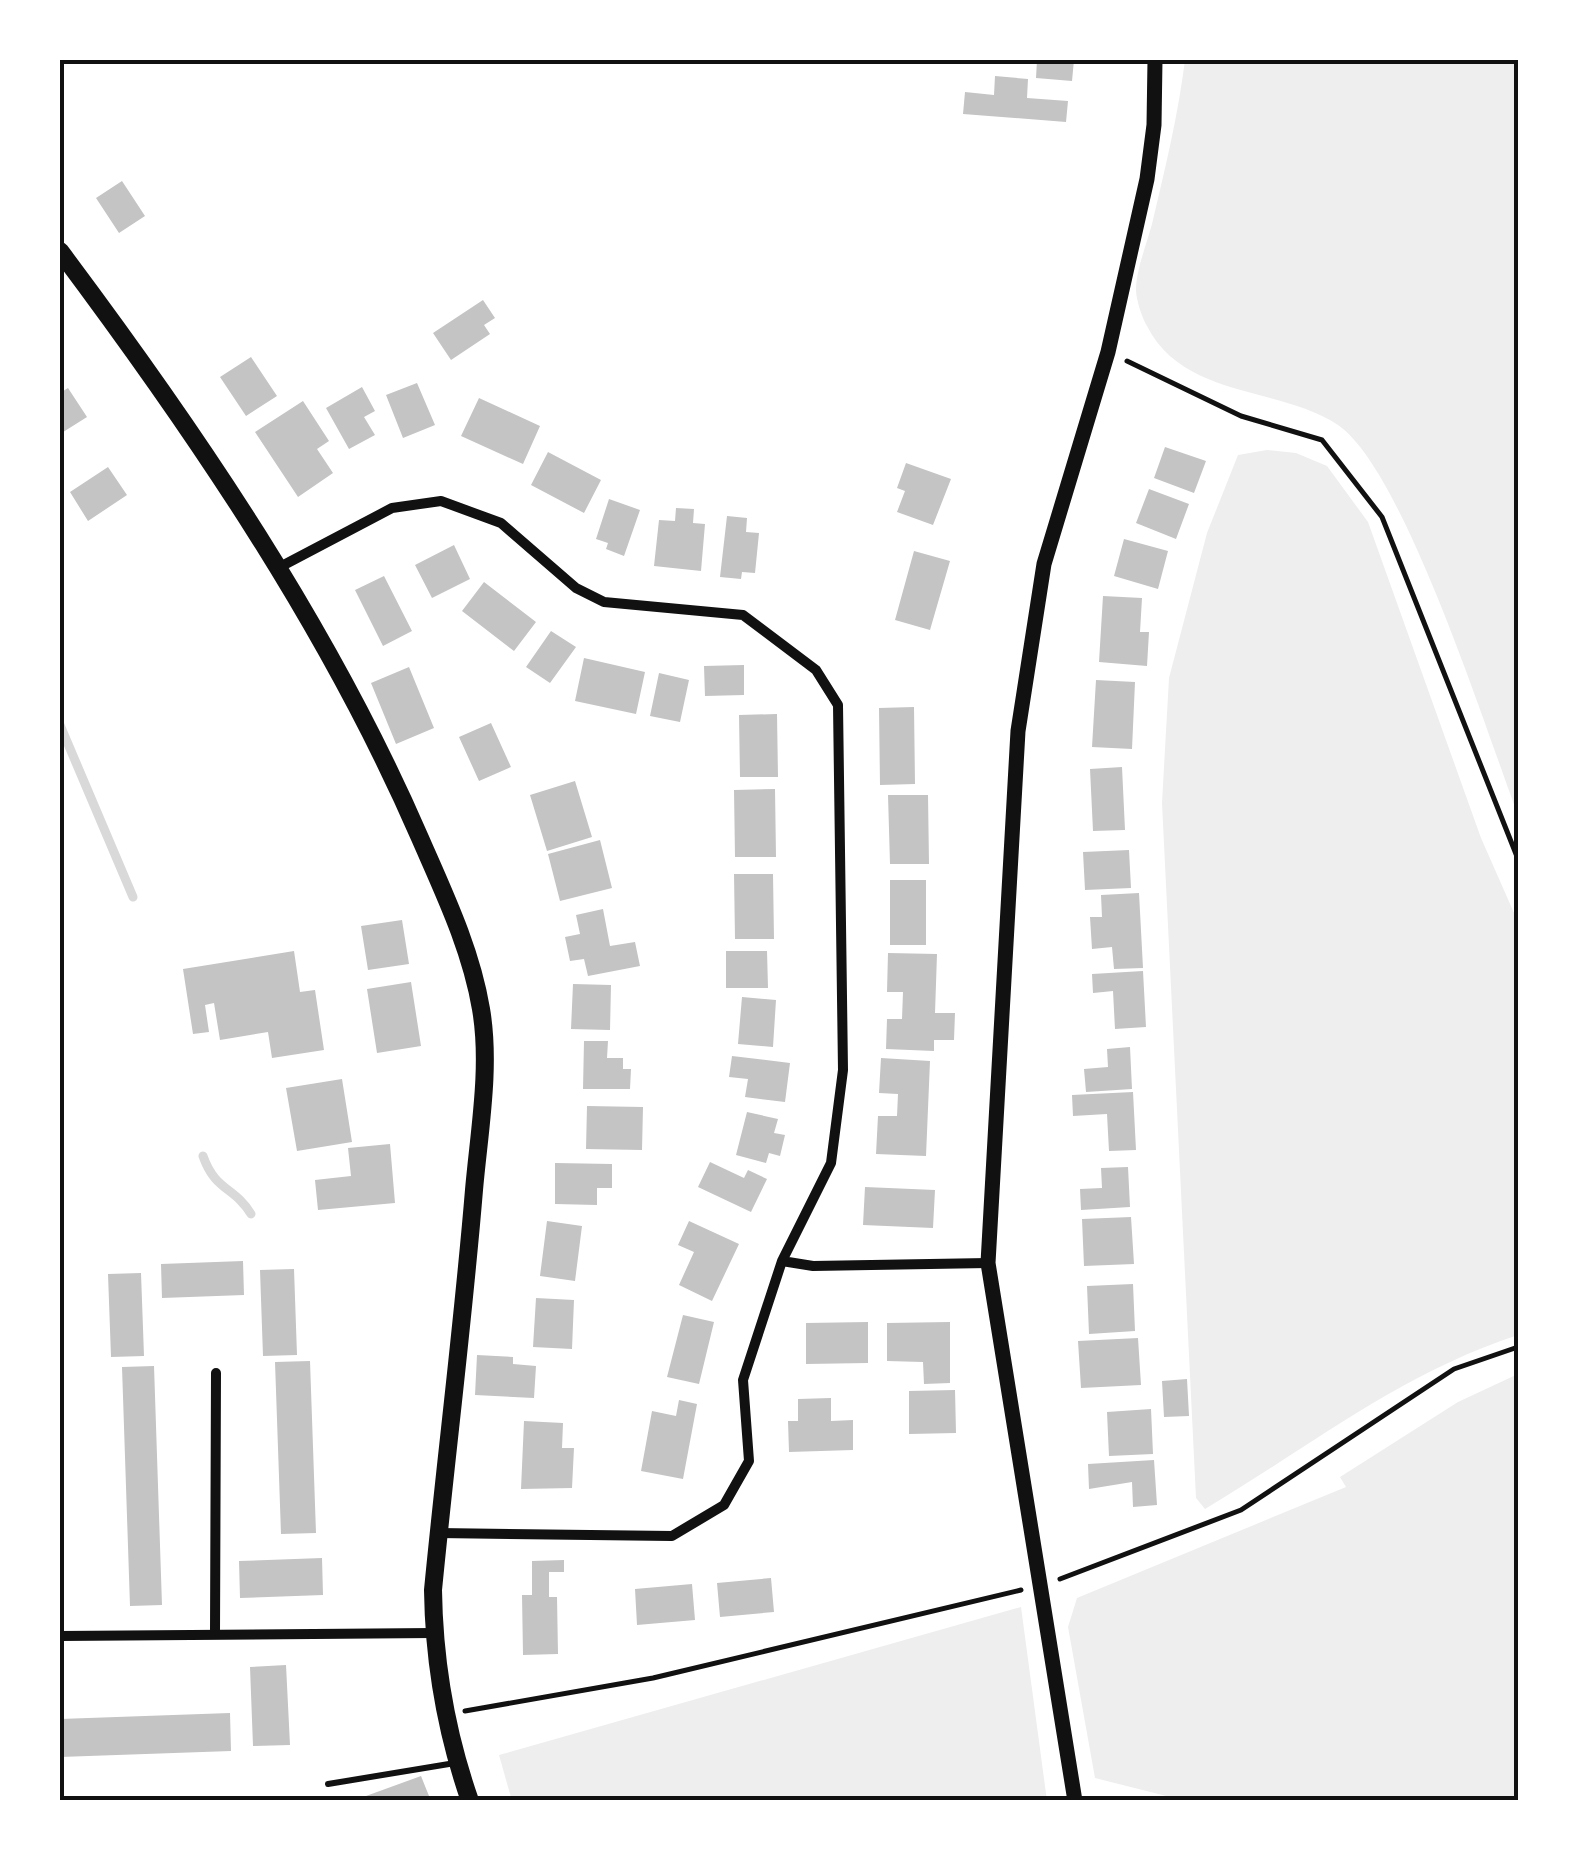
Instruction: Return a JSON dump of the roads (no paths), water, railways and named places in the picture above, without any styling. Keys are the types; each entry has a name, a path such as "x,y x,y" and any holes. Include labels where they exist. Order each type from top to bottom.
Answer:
{"main road":[{"path":"60,252 113,322 278,568 360,709 413,822 463,945 482,1011 482,1096 438,1533 433,1634 445,1715 470,1801"}],"street":[{"path":"1075,1801 988,1263 1018,732 1044,564 1108,352 1147,179 1154,125 1155,60"},
{"path":"278,568 392,508 441,502 501,523 576,588 604,602 743,615 816,670 838,705 843,1070 831,1163 782,1261 743,1380 749,1461 724,1505 672,1536 438,1533"},
{"path":"782,1261 814,1266 988,1263"},
{"path":"215,1634 216,1373"},
{"path":"60,1636 433,1634"}],"lane":[{"path":"328,1784 456,1762"}],"waterway":[{"path":"60,725 133,897"},
{"path":"203,1156 213,1176 251,1214"}]}
